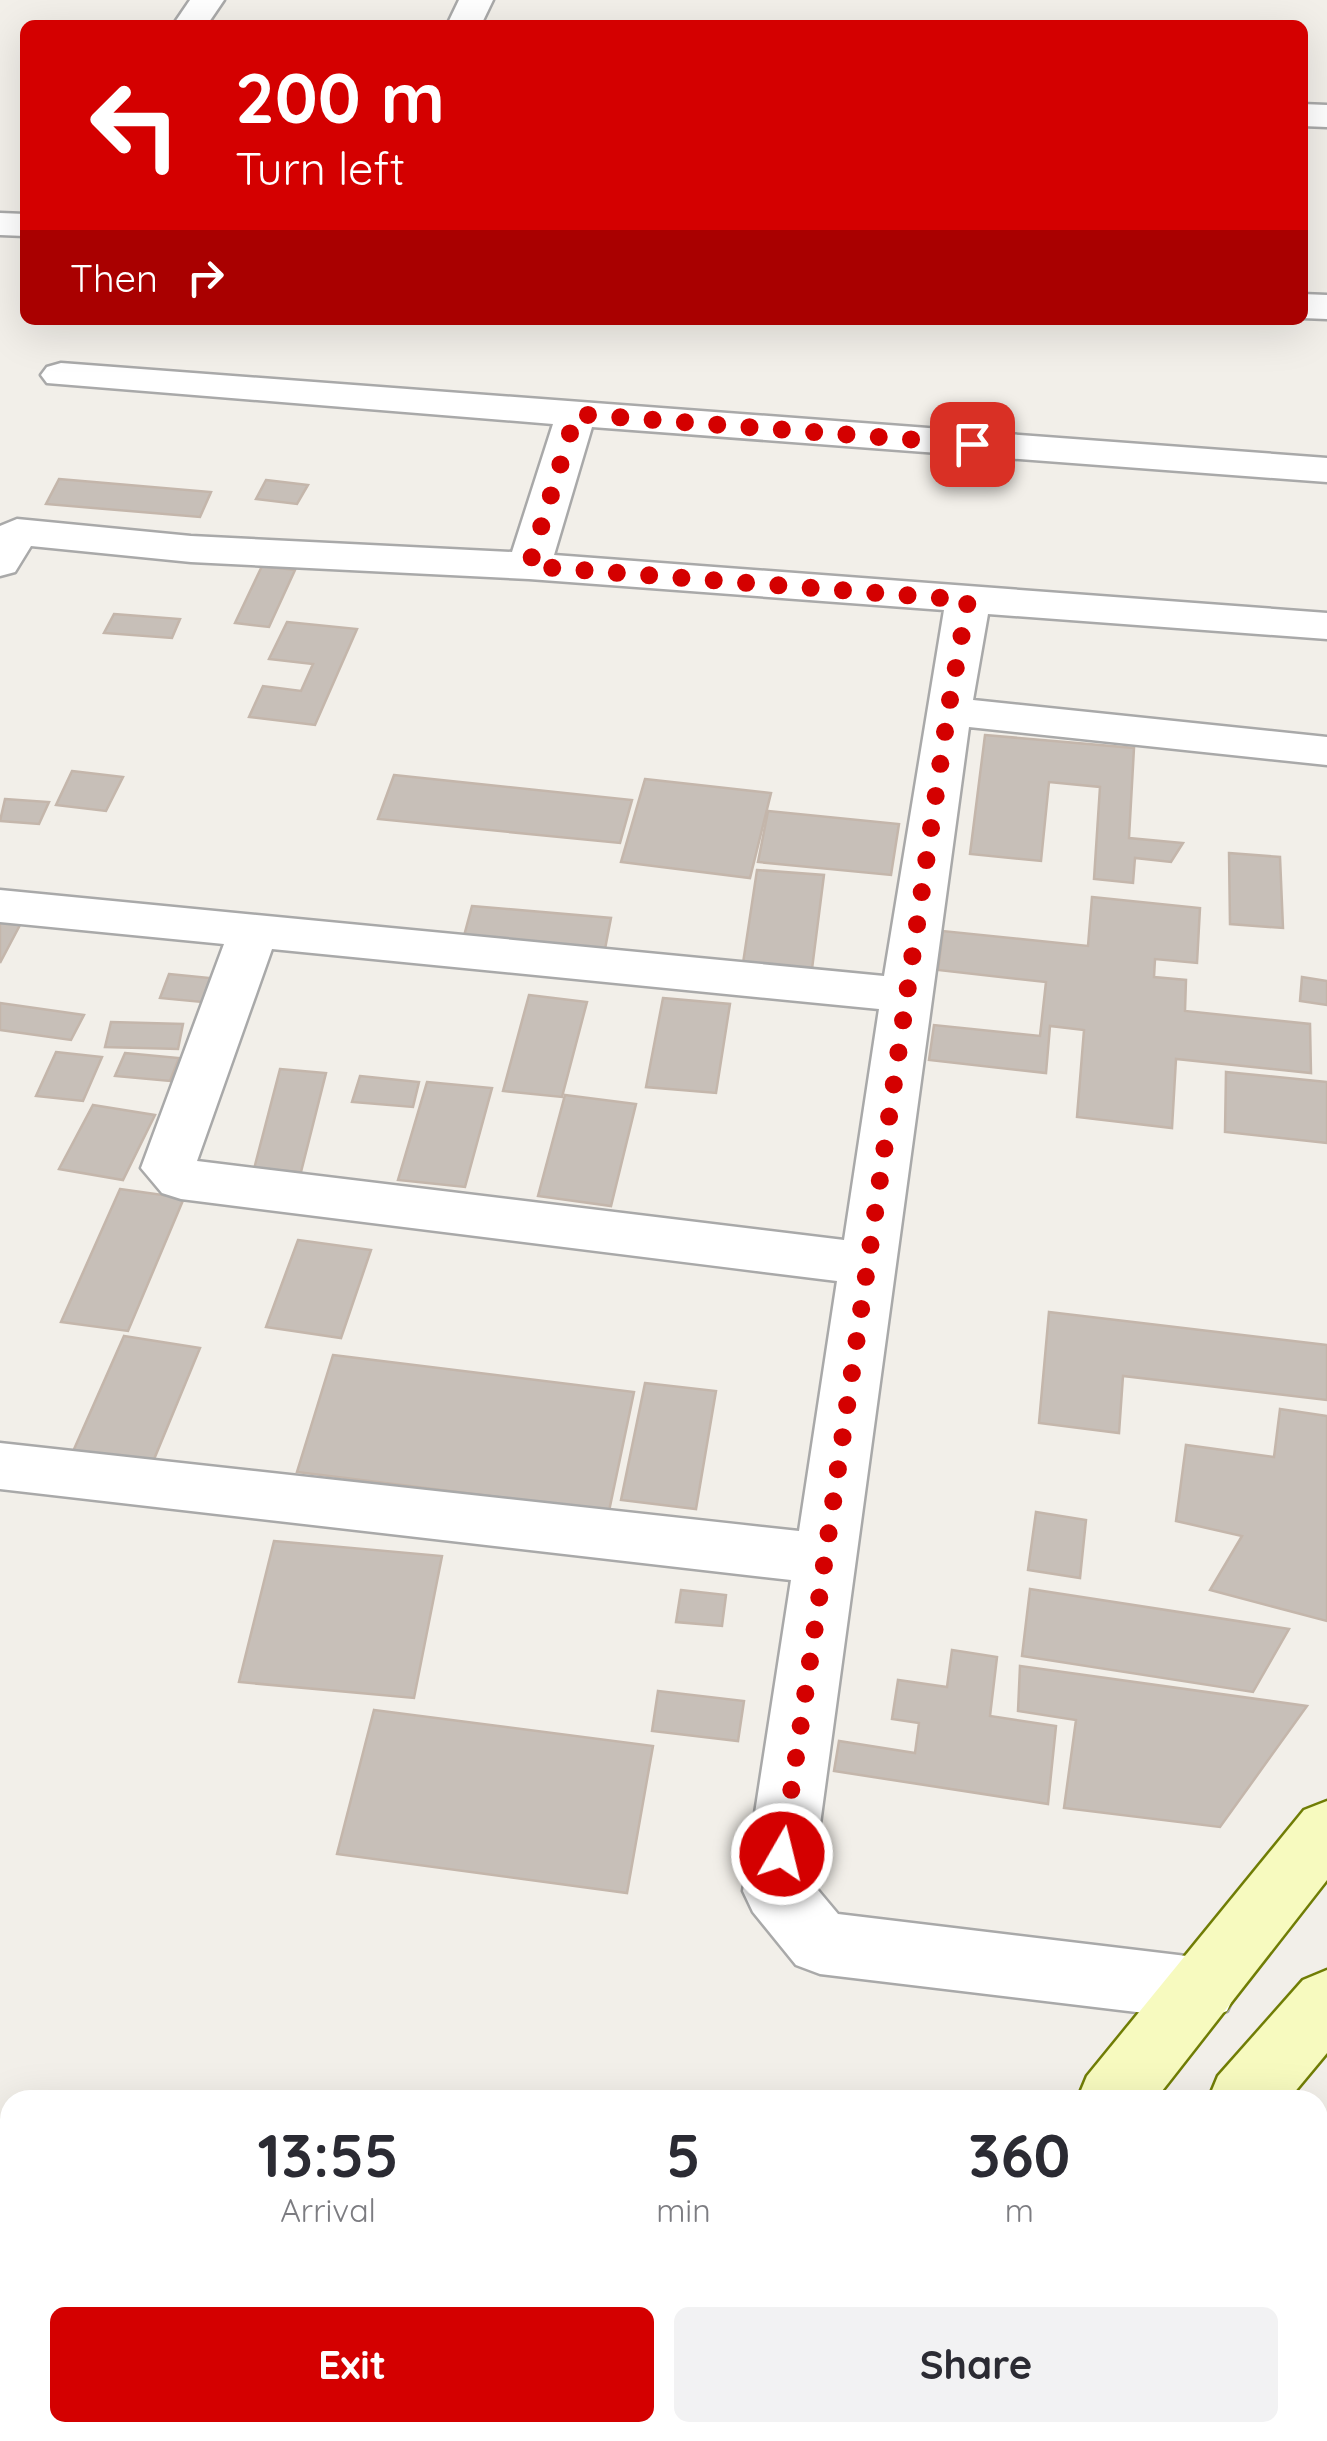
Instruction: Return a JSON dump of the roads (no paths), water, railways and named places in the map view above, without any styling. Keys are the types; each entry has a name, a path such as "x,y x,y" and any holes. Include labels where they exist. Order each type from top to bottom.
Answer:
{"main road":[{"path":"1120,2090 1327,1830"},
{"path":"1252,2090 1327,2002"}],"street":[{"path":"61,375 1327,470"},
{"path":"529,566 576,414"},
{"path":"0,563 16,532 250,554 529,566 1327,626"},
{"path":"968,600 948,711 777,1892 820,1944 1204,1989"},
{"path":"948,711 1327,751"},
{"path":"0,906 907,994"},
{"path":"254,931 168,1168 180,1179 868,1264"},
{"path":"0,1466 826,1559"}]}
